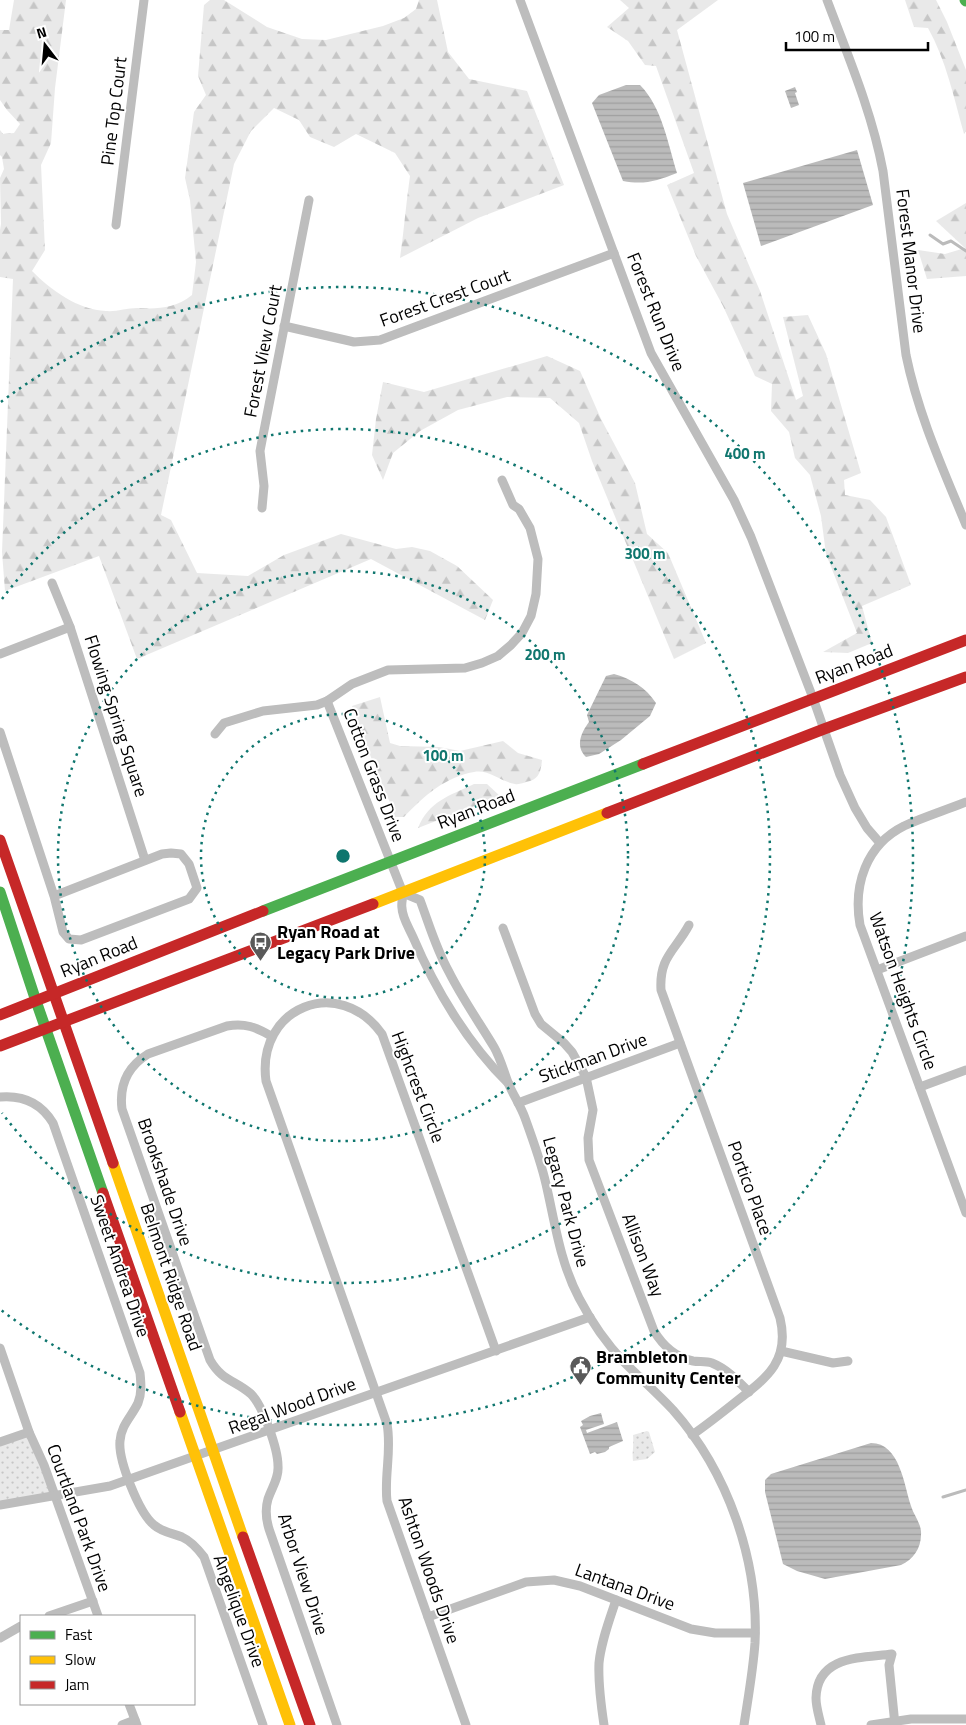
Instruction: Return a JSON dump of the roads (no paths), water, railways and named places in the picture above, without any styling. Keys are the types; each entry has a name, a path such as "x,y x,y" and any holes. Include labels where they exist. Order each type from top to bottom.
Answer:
{"main road":[{"name":"Ryan Road","path":"0,1015 390,861 966,640"},
{"path":"0,1046 403,893 824,729 966,677"},
{"name":"Belmont Ridge Road","path":"0,840 310,1725"},
{"name":"Belmont Ridge Road","path":"0,892 36,1001 290,1725"}],"street":[{"name":"Pine Top Court","path":"116,225 144,0"},
{"name":"Forest Run Drive","path":"520,0 651,353 734,500 751,537 813,698 840,775 855,808 867,828 880,843"},
{"name":"Forest Manor Drive","path":"827,0 870,113 878,144 906,355 912,383 920,411 966,525"},
{"name":"Forest View Court","path":"262,508 264,486 260,450 309,200"},
{"name":"Forest Crest Court","path":"284,326 354,342 380,340 614,253"},
{"path":"215,734 224,723 263,711 317,705 327,701 352,684 388,670 464,668 482,664 498,656 511,646 522,633 531,616 536,594 538,559 530,528 519,509 513,505 502,480"},
{"name":"Flowing Spring Square","path":"52,583 70,627 145,860"},
{"path":"0,654 70,627"},
{"name":"Cotton Grass Drive","path":"327,701 390,861"},
{"path":"0,732 54,896 63,932 69,939 81,940 188,899 197,888 189,864 181,854 171,853 145,860 54,896"},
{"name":"Watson Heights Circle","path":"966,802 903,827 880,843 866,867 860,882 857,898 860,925 966,1214"},
{"name":"Legacy Park Drive","path":"390,861 403,893 402,909 425,965 443,998 492,1067 509,1084"},
{"name":"Legacy Park Drive","path":"403,893 420,900 448,972 495,1050 506,1072 509,1084 538,1155 564,1263 578,1296 590,1317 622,1360 674,1412 692,1435 714,1470 737,1523 750,1574 754,1603 755,1633 752,1671 744,1725"},
{"name":"Portico Place","path":"689,925 681,940 666,958 661,979 664,999 780,1318 782,1329 781,1351 771,1372 749,1392 692,1435"},
{"name":"Allison Way","path":"503,928 534,1014 540,1024 572,1052 586,1077 593,1110 587,1149 589,1160 654,1331 660,1341 677,1355 688,1360 709,1362 720,1367 749,1392"},
{"path":"877,970 966,936"},
{"name":"Highcrest Circle","path":"376,1393 266,1081 265,1056 272,1036 288,1016 298,1010 320,1003 344,1004 355,1009 375,1024 382,1034 496,1351"},
{"name":"Brookshade Drive","path":"269,1431 259,1405 252,1396 243,1388 223,1377 210,1360 125,1118 121,1098 124,1079 130,1069 138,1060 148,1054 233,1025 249,1025 272,1036"},
{"name":"Stickman Drive","path":"518,1103 680,1043"},
{"path":"920,1087 966,1070"},
{"name":"Sweet Andrea Drive","path":"0,1097 19,1097 30,1101 40,1106 53,1123 140,1372 140,1394 137,1404 124,1427 120,1442 121,1454 130,1480"},
{"name":"Regal Wood Drive","path":"0,1505 110,1486 130,1480 590,1317"},
{"name":"Courtland Park Drive","path":"0,1348 29,1432 44,1464 98,1615"},
{"path":"781,1351 833,1363 848,1361"},
{"name":"Ashton Woods Drive","path":"376,1393 387,1424 389,1437 386,1490 388,1501 466,1725"},
{"name":"Arbor View Drive","path":"269,1431 277,1455 278,1468 266,1508 267,1524 337,1725"},
{"name":"Courtland Park Drive","path":"0,1442 29,1432"},
{"name":"Angelique Drive","path":"130,1480 140,1508 146,1518 154,1526 191,1542 204,1557 263,1725"},
{"name":"Lantana Drive","path":"428,1617 526,1582 540,1580 568,1582 690,1630 710,1633 755,1633"},
{"path":"604,1725 599,1662 602,1643 616,1600"},
{"path":"52,1615 92,1601"},
{"path":"0,1638 20,1627"},
{"path":"821,1725 816,1701 817,1692 820,1682 830,1667 848,1659 892,1654 889,1666 895,1723"},
{"path":"122,1725 136,1723 129,1705"},
{"path":"871,1725 966,1719"}],"waterway":[{"path":"930,235 943,244 951,241 966,251"},
{"path":"943,1497 966,1490"}],"place":[{"name":"Ryan Road at Legacy Park Drive","path":"261,961"},
{"name":"Brambleton Community Center","path":"580,1386"}]}
